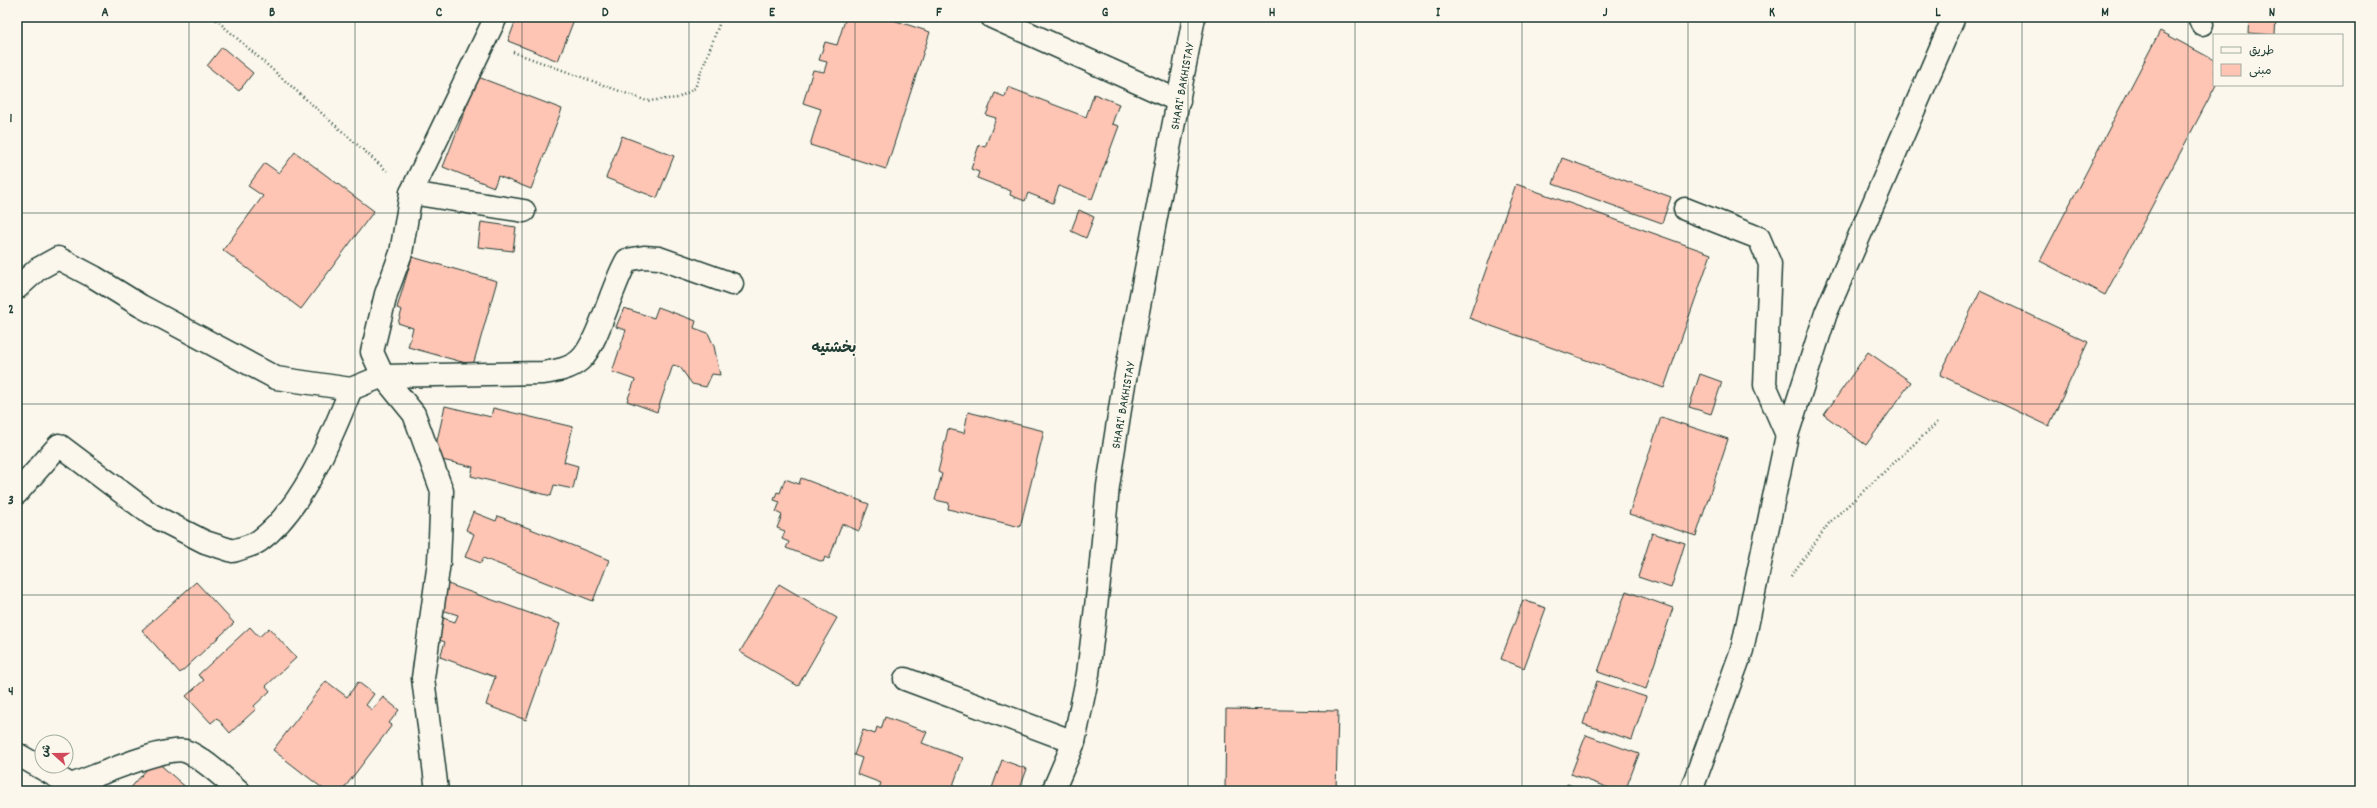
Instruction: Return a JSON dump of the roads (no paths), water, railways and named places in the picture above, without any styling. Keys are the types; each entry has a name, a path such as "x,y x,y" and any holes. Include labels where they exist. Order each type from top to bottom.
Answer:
{"street":[{"path":"437,791 423,678 439,562 442,491 414,414 383,376 372,352 386,294 401,253 411,193 496,17"},
{"path":"992,17 1179,101"},
{"name":"SHARI' BAKHISTAY","path":"1053,791 1074,742 1088,674 1100,573 1108,486 1123,390 1194,17"},
{"path":"1691,791 1742,650 1787,435 1826,313 1954,17"},
{"path":"411,193 524,211"},
{"path":"1685,210 1759,238 1770,264 1765,385 1787,435"},
{"path":"17,288 38,269 58,258 94,277 141,306 276,378 350,389 383,376 543,373 561,371 580,361 589,350 618,276 627,260 644,257 659,258 732,284"},
{"path":"17,492 58,445 152,515 205,542 233,551 257,542 275,528 292,509 334,431 350,389"},
{"path":"905,679 1074,742"},
{"path":"17,754 72,784 164,752 185,751 211,767 239,791"}],"district":[{"name":"بخشتيه","path":"834,347"}]}
